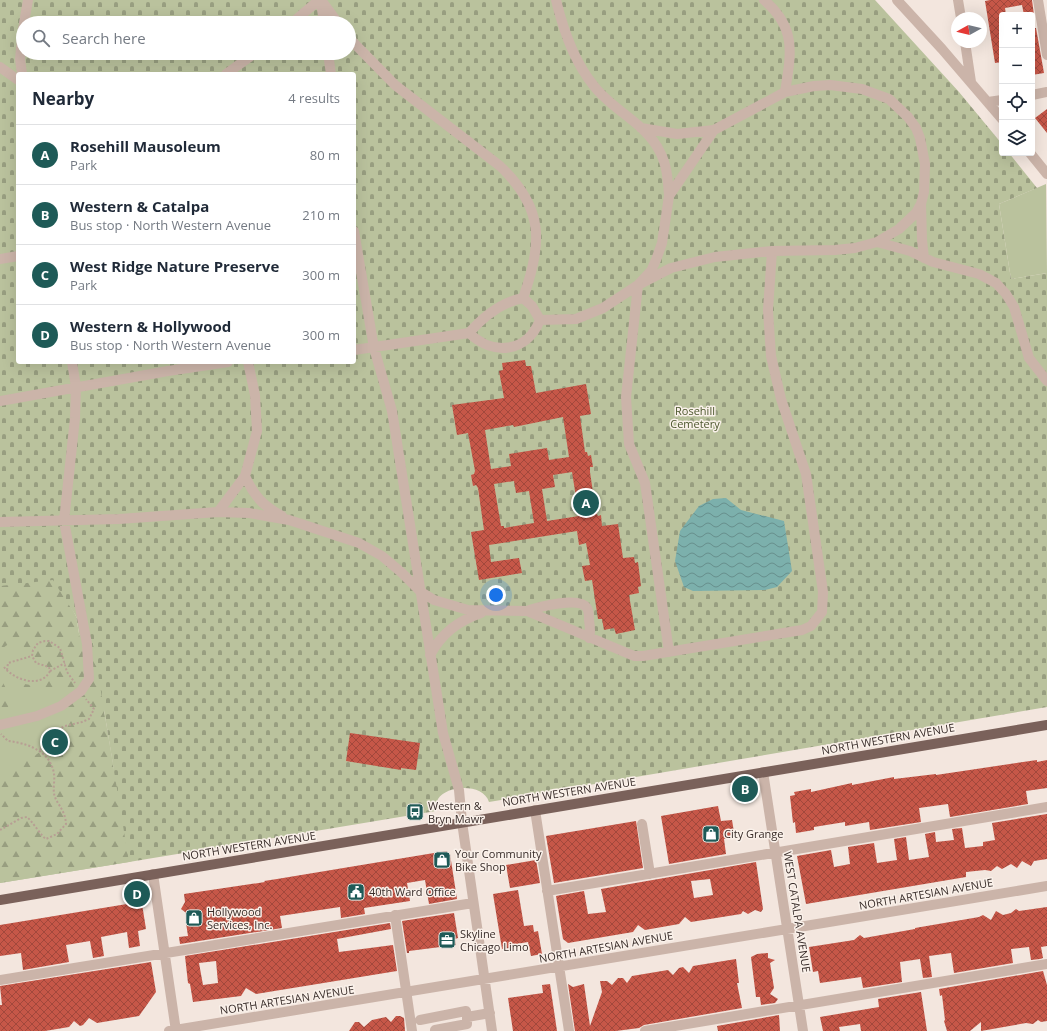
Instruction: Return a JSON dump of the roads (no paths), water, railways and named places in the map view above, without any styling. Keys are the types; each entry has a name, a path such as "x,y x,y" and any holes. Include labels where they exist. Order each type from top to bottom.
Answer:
{"main road":[{"name":"NORTH WESTERN AVENUE","path":"0,900 1047,724"}],"street":[{"path":"301,16 320,0"},
{"path":"320,0 323,16"},
{"path":"320,0 333,16"},
{"path":"556,0 578,61 593,85 608,103 655,142 661,152 665,165 669,196 662,243 651,271 638,285 626,397 629,444 644,484 669,652"},
{"path":"764,0 782,19 788,31 790,56 785,92"},
{"path":"897,0 972,82 999,115"},
{"path":"958,0 960,12"},
{"path":"1038,0 1047,55"},
{"path":"26,16 29,1"},
{"path":"356,45 395,85 500,166 515,180 525,195 532,212 537,242 535,259 523,298"},
{"path":"966,48 972,82"},
{"path":"21,60 22,72"},
{"path":"229,72 245,60"},
{"path":"329,60 331,72"},
{"path":"0,67 16,79"},
{"path":"640,128 677,134 714,130 785,92 814,86 845,85 862,88 889,99 908,117 916,128 920,138 925,176 921,204 924,258"},
{"path":"1035,94 1047,92"},
{"path":"988,102 999,100"},
{"path":"669,196 714,130"},
{"path":"1032,156 1047,174"},
{"path":"540,320 576,319 604,308 638,285 671,268 715,257 772,251 835,250 855,248 877,242 899,229 916,214 921,204"},
{"path":"877,242 892,245 945,266 979,274 996,283 1006,294 1014,307 1029,358 1047,381"},
{"path":"356,243 374,348 392,411 443,733 459,790 462,822 492,1031"},
{"path":"527,610 589,638 634,656 669,652 802,630 811,626 822,612 823,592 806,474 781,399 771,356 768,310 772,251"},
{"path":"0,259 16,256"},
{"path":"523,298 532,306 540,320"},
{"path":"356,350 469,333 482,319 504,304 523,298"},
{"path":"469,333 490,347 509,347 519,345 527,341 532,336 540,320"},
{"path":"0,725 37,716 61,706 81,691 89,679 89,657 64,521 75,418 76,387 72,364"},
{"path":"0,401 216,364"},
{"path":"218,512 245,476 257,431 255,395 248,364"},
{"path":"245,476 251,489 260,502 268,509 289,520"},
{"path":"0,522 119,519 218,512 249,513 289,520 359,543 382,556 421,592 444,604 468,610 485,611 508,609 527,610 548,605 581,604 587,608 588,612 591,630 589,638"},
{"path":"430,655 436,644 448,630 470,616 485,611"},
{"name":"WEST CATALPA AVENUE","path":"763,772 803,1031"},
{"path":"547,891 1047,807"},
{"path":"535,810 569,1031"},
{"path":"642,824 650,874"},
{"path":"153,874 165,953 174,1031"},
{"name":"NORTH ARTESIAN AVENUE","path":"174,1031 1047,886"},
{"path":"0,980 474,903"},
{"path":"395,915 412,1031"},
{"path":"645,1031 1047,964"},
{"path":"420,1020 466,1011 467,1024 435,1030"},
{"path":"467,1017 490,1013"}],"water":[{"path":"726,498 741,510 784,521 792,571 777,587 765,590 693,591 684,587 675,561 680,531 699,506 713,499"}],"place":[{"name":"Rosehill Mausoleum","path":"586,503"},
{"name":"West Ridge Nature Preserve","path":"55,742"},
{"name":"Western & Catalpa","path":"745,789"},
{"name":"Western & Bryn Mawr","path":"415,812"},
{"name":"City Grange","path":"711,834"},
{"name":"Your Community Bike Shop","path":"442,860"},
{"name":"40th Ward Office","path":"356,892"},
{"name":"Western & Hollywood","path":"137,894"},
{"name":"Hollywood Services, Inc.","path":"194,918"},
{"name":"Skyline Chicago Limo","path":"447,940"}],"park label":[{"name":"Rosehill Cemetery","path":"695,417"}]}
